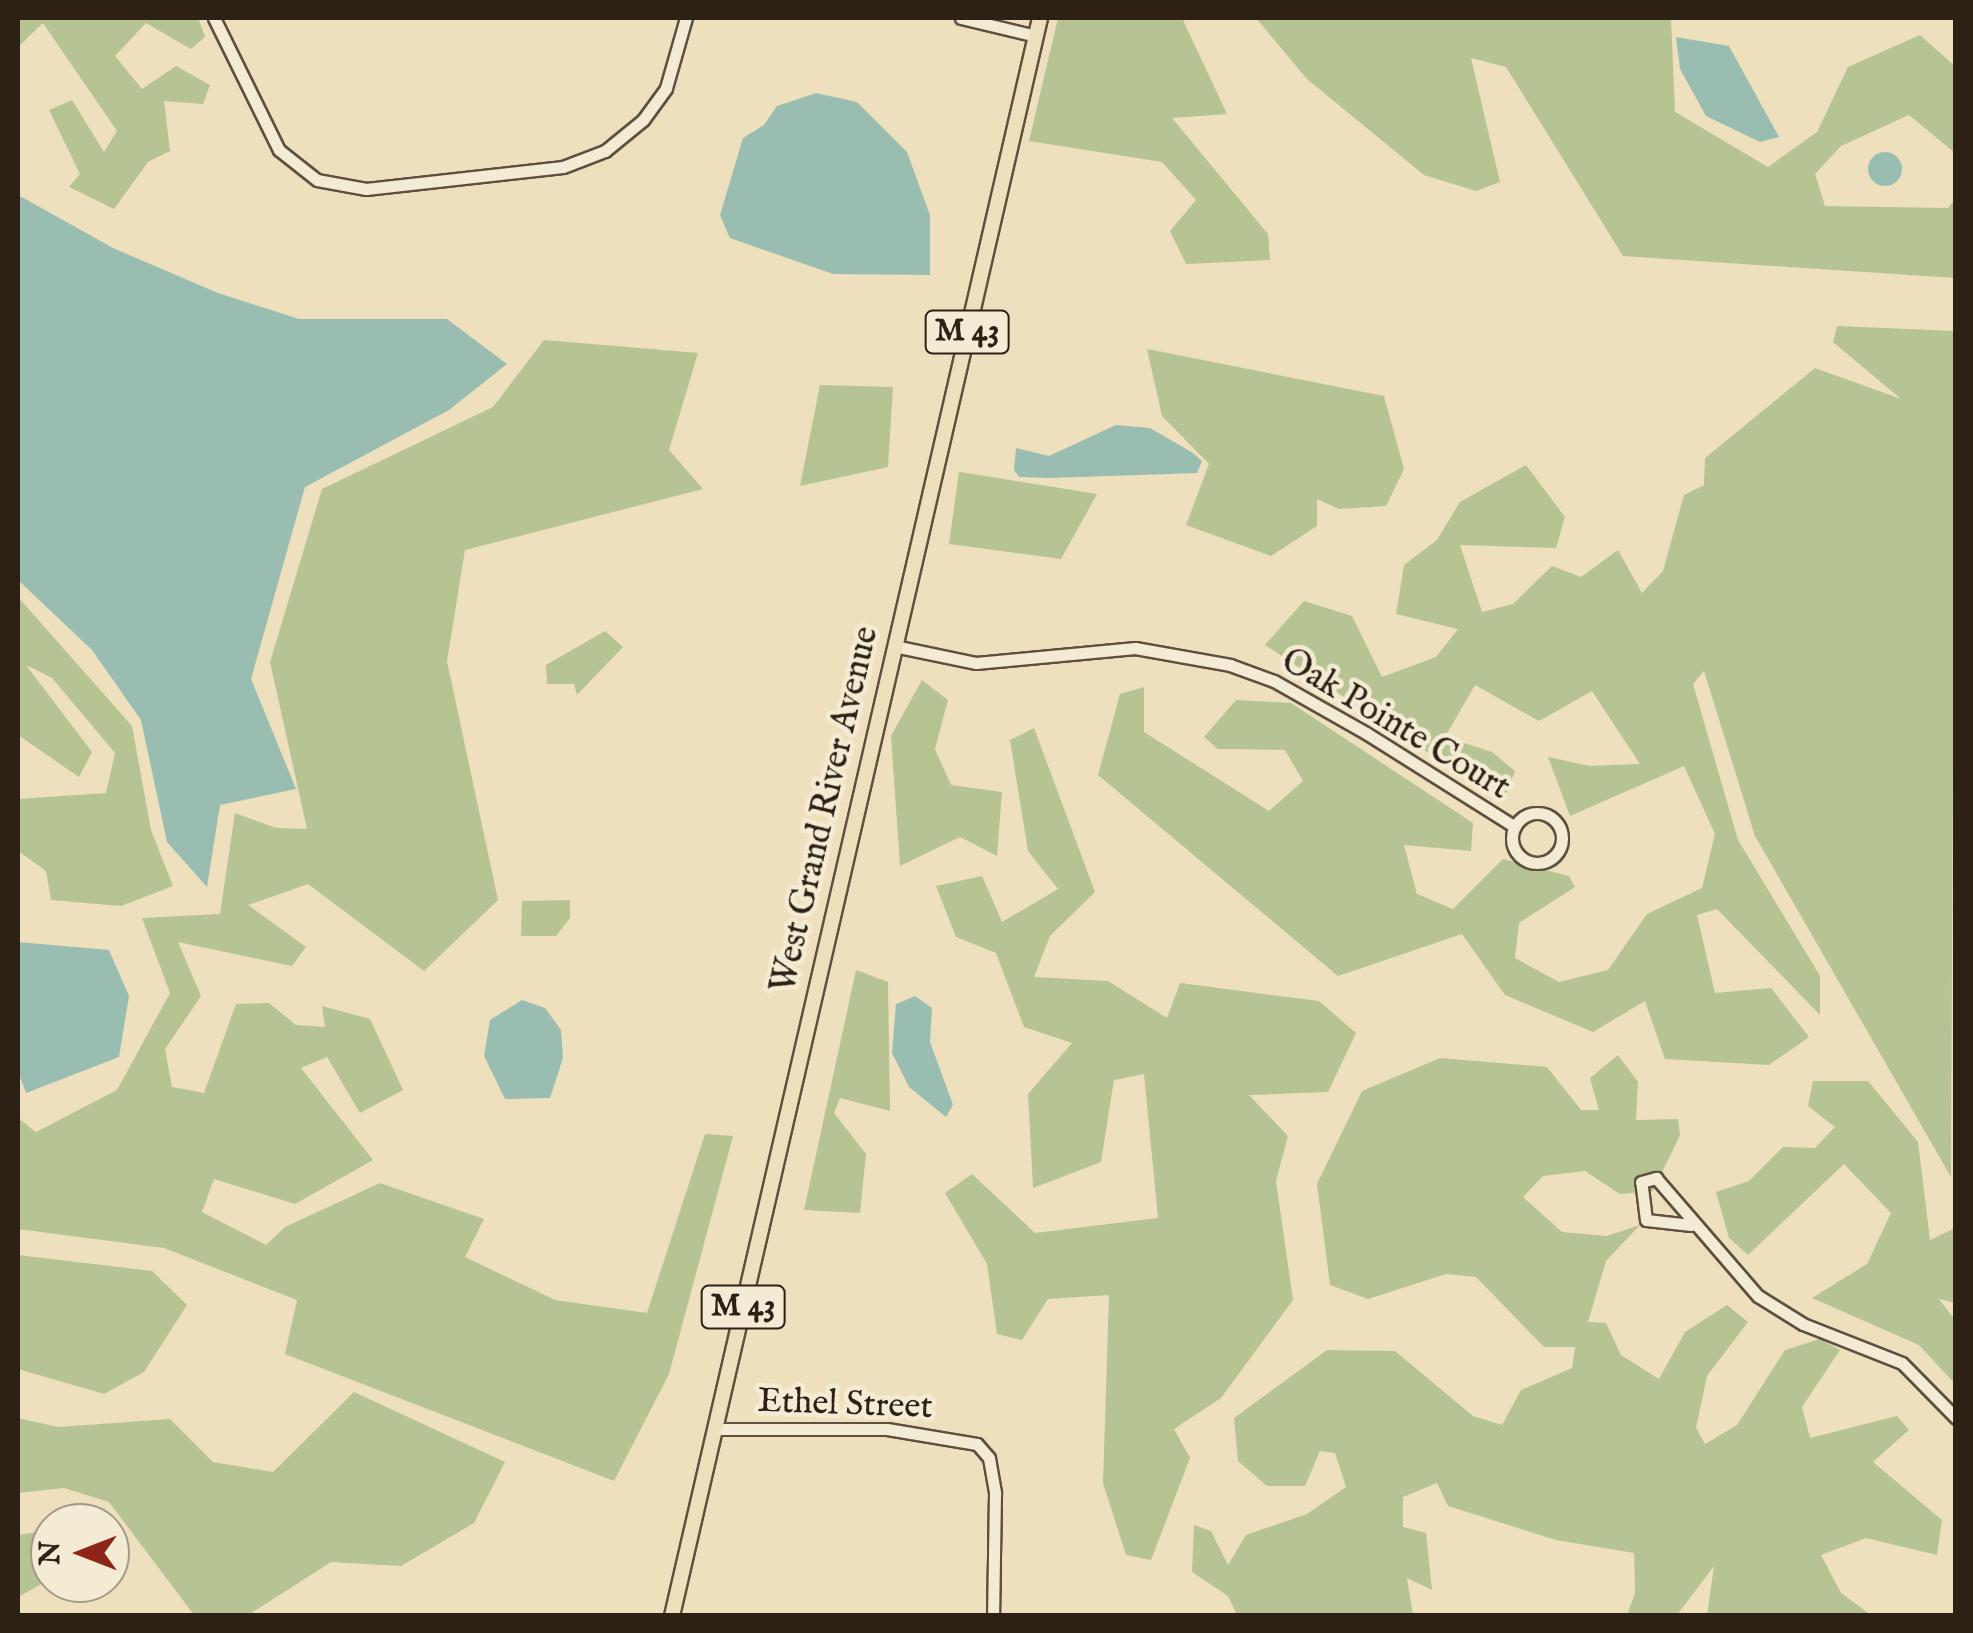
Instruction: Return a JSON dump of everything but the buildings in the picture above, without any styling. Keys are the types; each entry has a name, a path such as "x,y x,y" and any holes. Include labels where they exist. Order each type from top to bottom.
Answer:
{"main road":[{"name":"West Grand River Avenue","path":"672,1616 1040,18"}],"street":[{"path":"214,18 279,150 318,180 366,189 564,166 605,151 634,130 666,88 686,18"},
{"path":"962,18 1036,36"},
{"name":"Oak Pointe Court","path":"894,646 979,664 1135,648 1230,665 1274,681 1366,733 1514,826"},
{"name":"Oak Pointe Court","path":"1532,813 1550,816 1561,832 1558,851 1542,862 1523,859 1512,843 1514,826 1532,813"},
{"path":"1691,1225 1646,1220 1641,1182 1656,1178 1691,1225 1758,1296 1803,1324 1902,1363 1956,1418"},
{"name":"Ethel Street","path":"714,1430 887,1429 977,1444 989,1458 996,1493 992,1616"}],"green space":[{"path":"18,18 198,18 205,37 191,49 146,23 115,56 142,89 176,66 210,85 203,104 164,101 170,151 148,162 114,209 69,187 80,174 49,110 72,100 104,152 117,131 43,23 18,47"},
{"path":"1058,18 1182,18 1227,114 1172,118 1268,234 1270,260 1186,264 1170,231 1196,200 1162,162 1029,141"},
{"path":"1256,18 1671,18 1675,112 1768,167 1817,132 1848,67 1920,35 1955,66 1955,153 1909,115 1841,146 1815,174 1825,206 1948,208 1955,199 1955,278 1623,256 1506,67 1471,58 1500,182 1476,191 1424,175 1307,79"},
{"path":"1837,326 1955,331 1951,1177 1755,836 1704,671 1693,684 1738,840 1820,976 1820,1015 1717,909 1697,915 1715,993 1771,988 1809,1037 1769,1065 1665,1059 1645,1001 1593,1032 1505,995 1462,934 1338,976 1098,775 1120,694 1144,687 1144,732 1269,811 1303,781 1285,750 1218,749 1204,737 1236,700 1291,703 1473,823 1471,851 1404,845 1417,894 1453,909 1503,859 1569,876 1575,887 1519,923 1515,958 1559,982 1608,970 1647,914 1702,888 1715,834 1684,766 1570,816 1548,757 1590,766 1640,764 1592,691 1539,721 1475,685 1445,737 1492,752 1515,771 1503,802 1265,645 1304,601 1352,616 1382,677 1436,657 1458,629 1396,614 1404,565 1437,540 1460,502 1526,465 1565,517 1556,548 1460,545 1482,612 1513,604 1552,566 1581,577 1618,550 1642,593 1663,571 1684,495 1704,485 1705,458 1815,368 1901,399 1833,342"},
{"path":"544,340 698,353 669,450 703,489 465,550 447,661 498,900 424,971 308,884 248,905 306,947 292,966 178,942 201,996 165,1049 172,1087 204,1093 236,1004 269,1003 296,1025 325,1027 322,1006 370,1019 403,1090 360,1113 327,1057 301,1068 373,1160 295,1204 214,1179 202,1212 266,1245 285,1227 380,1183 484,1219 465,1257 555,1300 647,1313 705,1134 733,1136 669,1374 614,1481 285,1354 297,1300 164,1248 18,1229 18,1118 36,1132 117,1090 170,993 142,918 220,914 235,813 276,828 307,829 270,662 322,489 493,407"},
{"path":"1147,349 1384,396 1404,469 1386,506 1339,509 1317,499 1317,526 1271,556 1186,525 1209,464 1162,416"},
{"path":"820,385 893,387 888,467 800,486"},
{"path":"959,472 1097,494 1061,559 949,544"},
{"path":"18,597 132,726 151,830 173,886 121,906 51,900 46,871 18,851 18,799 106,793 115,753 52,678 26,665 92,752 79,777 18,735"},
{"path":"605,631 623,647 577,695 574,684 547,684 546,665"},
{"path":"922,680 948,700 935,749 951,785 1002,792 997,856 960,837 900,866 891,736"},
{"path":"1034,728 1095,892 1050,936 1034,977 1108,981 1167,1018 1180,983 1319,1001 1356,1033 1328,1092 1249,1095 1288,1136 1276,1181 1293,1300 1221,1398 1174,1429 1190,1458 1151,1560 1126,1555 1103,1483 1109,1295 1048,1299 1022,1340 997,1334 987,1264 945,1193 972,1174 1035,1233 1158,1218 1144,1074 1114,1080 1101,1162 1033,1188 1028,1094 1072,1043 1024,1027 996,953 956,937 936,886 982,876 1002,922 1058,889 1028,851 1010,740"},
{"path":"570,900 570,918 556,936 521,936 522,901"},
{"path":"856,970 888,982 890,1111 840,1098 834,1113 866,1154 860,1213 804,1210"},
{"path":"1618,1055 1638,1082 1636,1120 1678,1119 1680,1135 1653,1191 1620,1194 1585,1171 1543,1176 1523,1197 1562,1232 1607,1236 1640,1225 1606,1261 1588,1322 1606,1323 1621,1355 1659,1379 1685,1332 1727,1305 1748,1322 1707,1376 1696,1428 1705,1444 1737,1425 1785,1350 1820,1339 1840,1350 1802,1407 1810,1438 1897,1416 1909,1430 1873,1462 1942,1520 1937,1555 1866,1538 1821,1555 1841,1593 1871,1615 1707,1615 1714,1566 1677,1615 1627,1615 1635,1593 1634,1553 1556,1540 1448,1506 1437,1483 1403,1497 1403,1527 1426,1533 1432,1590 1407,1578 1413,1615 1237,1615 1228,1596 1192,1572 1194,1525 1211,1531 1228,1565 1246,1535 1307,1514 1346,1487 1335,1453 1320,1451 1305,1486 1267,1486 1238,1461 1234,1418 1327,1350 1395,1351 1473,1416 1502,1425 1521,1390 1572,1368 1575,1347 1544,1347 1476,1277 1446,1274 1368,1299 1330,1285 1317,1184 1362,1091 1440,1058 1547,1067 1581,1110 1599,1110 1590,1078"},
{"path":"1813,1081 1868,1081 1918,1142 1930,1240 1955,1228 1955,1303 1939,1299 1955,1320 1955,1384 1919,1345 1812,1298 1867,1264 1891,1213 1844,1164 1748,1255 1729,1238 1716,1192 1749,1181 1783,1147 1815,1148 1835,1127 1808,1106"},
{"path":"18,1255 152,1271 187,1305 144,1372 104,1394 18,1369"},
{"path":"354,1392 505,1462 474,1523 401,1566 331,1562 248,1615 194,1615 130,1530 130,1503 110,1503 64,1488 18,1493 18,1418 58,1427 170,1419 213,1462 273,1472"},
{"path":"30,1533 30,1590 18,1597 18,1535"}],"water":[{"path":"1676,37 1729,46 1779,137 1760,142 1706,116 1680,69"},
{"path":"816,93 857,102 907,152 930,215 930,275 833,274 730,238 720,215 743,138 764,125 777,106"},
{"path":"1885,152 1897,157 1902,169 1897,181 1885,186 1873,181 1868,169 1873,157"},
{"path":"18,195 113,248 218,293 299,319 447,319 507,364 449,410 305,487 251,679 296,789 220,805 207,887 167,842 141,720 92,650 18,580"},
{"path":"1116,425 1150,428 1193,453 1202,461 1197,473 1051,478 1019,477 1014,470 1016,448 1049,456"},
{"path":"18,942 109,950 129,996 119,1057 26,1093 18,1071"},
{"path":"915,996 932,1008 930,1042 953,1105 946,1117 909,1087 892,1053 896,1004"},
{"path":"522,1000 545,1008 561,1030 563,1058 550,1098 505,1099 484,1056 490,1020"}]}
